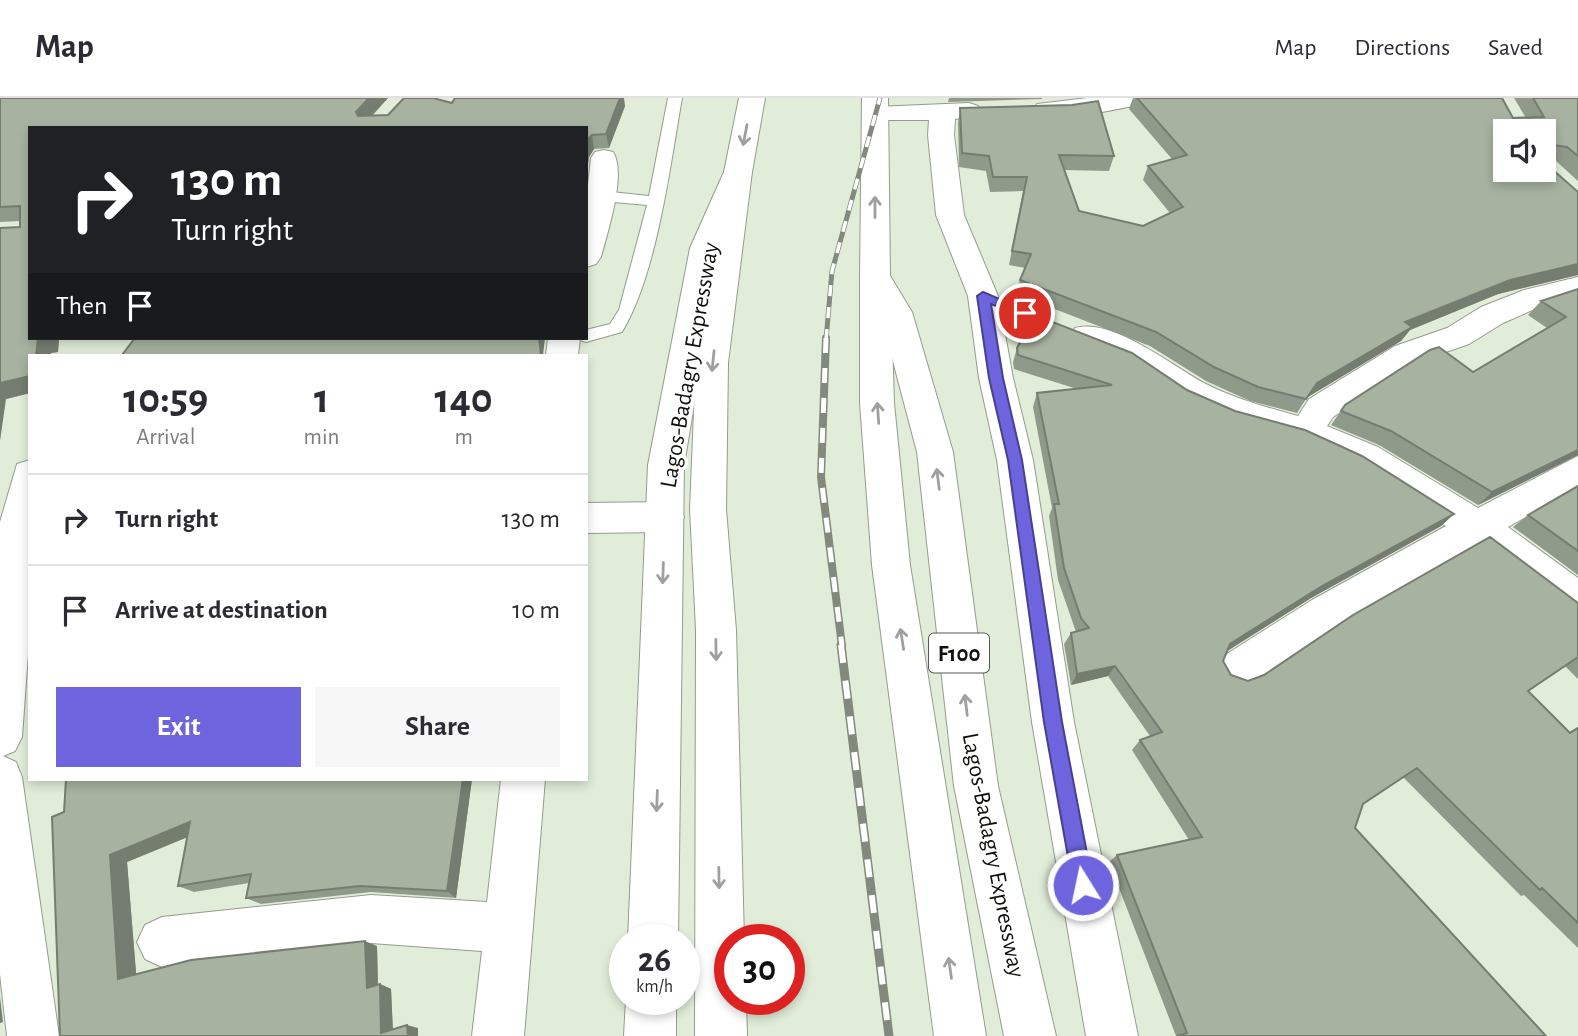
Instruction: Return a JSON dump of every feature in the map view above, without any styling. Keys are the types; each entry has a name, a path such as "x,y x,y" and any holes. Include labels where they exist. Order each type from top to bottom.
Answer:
{"main road":[{"name":"Lagos-Badagry Expressway","path":"721,1036 716,630 708,509 712,363 751,98"},
{"path":"1020,110 1068,109 1134,98"},
{"path":"875,106 943,112 992,110"},
{"name":"F100","path":"875,106 877,403 891,565 960,1036"},
{"path":"943,112 941,135 950,215 983,296 996,378 1015,460 1053,722 1112,1036"},
{"path":"588,241 594,194 604,158"},
{"name":"Lagos-Badagry Expressway","path":"653,924 666,465 705,248 738,172"},
{"name":"Lagos-Badagry Expressway","path":"875,276 896,312 935,452 976,786 1030,1036"},
{"path":"1306,431 1321,408 1406,354 1458,336 1492,315 1535,297 1578,288"},
{"path":"983,296 1021,311"},
{"path":"1058,326 1138,356 1193,392 1240,413 1306,431 1391,471 1530,562 1578,601"},
{"path":"1237,670 1326,612 1578,470"},
{"path":"11,708 18,483"},
{"path":"588,517 665,517"},
{"path":"0,776 33,1036"},
{"path":"498,1036 523,781"},
{"path":"162,942 371,919 508,928"},
{"path":"650,1036 651,1015"}],"lane":[{"path":"588,335 616,328 627,310 656,201 675,98"},
{"path":"594,194 656,201"}],"building":[{"path":"0,98 369,98 356,112 358,116 388,115 404,98 433,98 452,103 455,98 620,98 606,134 592,135 588,139 588,126 28,126 28,340 38,340 36,354 28,354 28,376 0,383 0,228 20,227 20,206 0,207"},
{"path":"1137,98 1502,98 1513,118 1544,117 1533,98 1578,98 1578,156 1567,147 1556,145 1556,119 1493,119 1493,182 1556,182 1556,173 1578,192 1578,264 1510,280 1405,322 1412,327 1317,383 1306,399 1258,387 1214,367 1156,332 1020,280 1031,254 1012,251 1027,177 993,177 989,156 962,153 960,108 1072,105 1098,101 1114,156 1059,155 1079,211 1143,226 1183,207 1148,166 1187,155"},
{"path":"1578,289 1578,450 1492,492 1391,431 1341,411 1345,405 1430,350 1439,347 1473,372 1566,317 1541,301"},
{"path":"1009,305 1132,353 1187,390 1235,411 1305,430 1362,456 1454,514 1322,586 1230,644 1223,661 1231,675 1248,681 1264,675 1353,615 1490,537 1578,603 1578,657 1528,691 1570,733 1578,728 1578,923 1542,888 1540,890 1417,768 1363,804 1355,828 1546,1036 1177,1036 1187,1033 1117,855 1202,837 1140,740 1162,732 1115,666 1077,674 1071,633 1089,628 1081,618 1064,568 1054,504 1059,504 1037,393 1112,385 1018,355 1017,348 1027,328 1012,324"},
{"path":"133,340 539,340 541,354 123,354"},
{"path":"1578,486 1578,551 1528,515"},
{"path":"66,781 463,781 447,891 360,886 246,898 251,874 178,886 190,822 110,855 118,979 191,960 365,941 367,988 380,984 381,1033 407,1025 408,1036 60,1036 52,817 64,812"}],"railway":[{"path":"826,340 832,271 880,98"},
{"path":"826,338 821,477 842,646"},
{"path":"841,645 889,1036"}],"route":[{"path":"1025,313 983,296 996,378 1015,460 1053,722 1083,885"}]}
